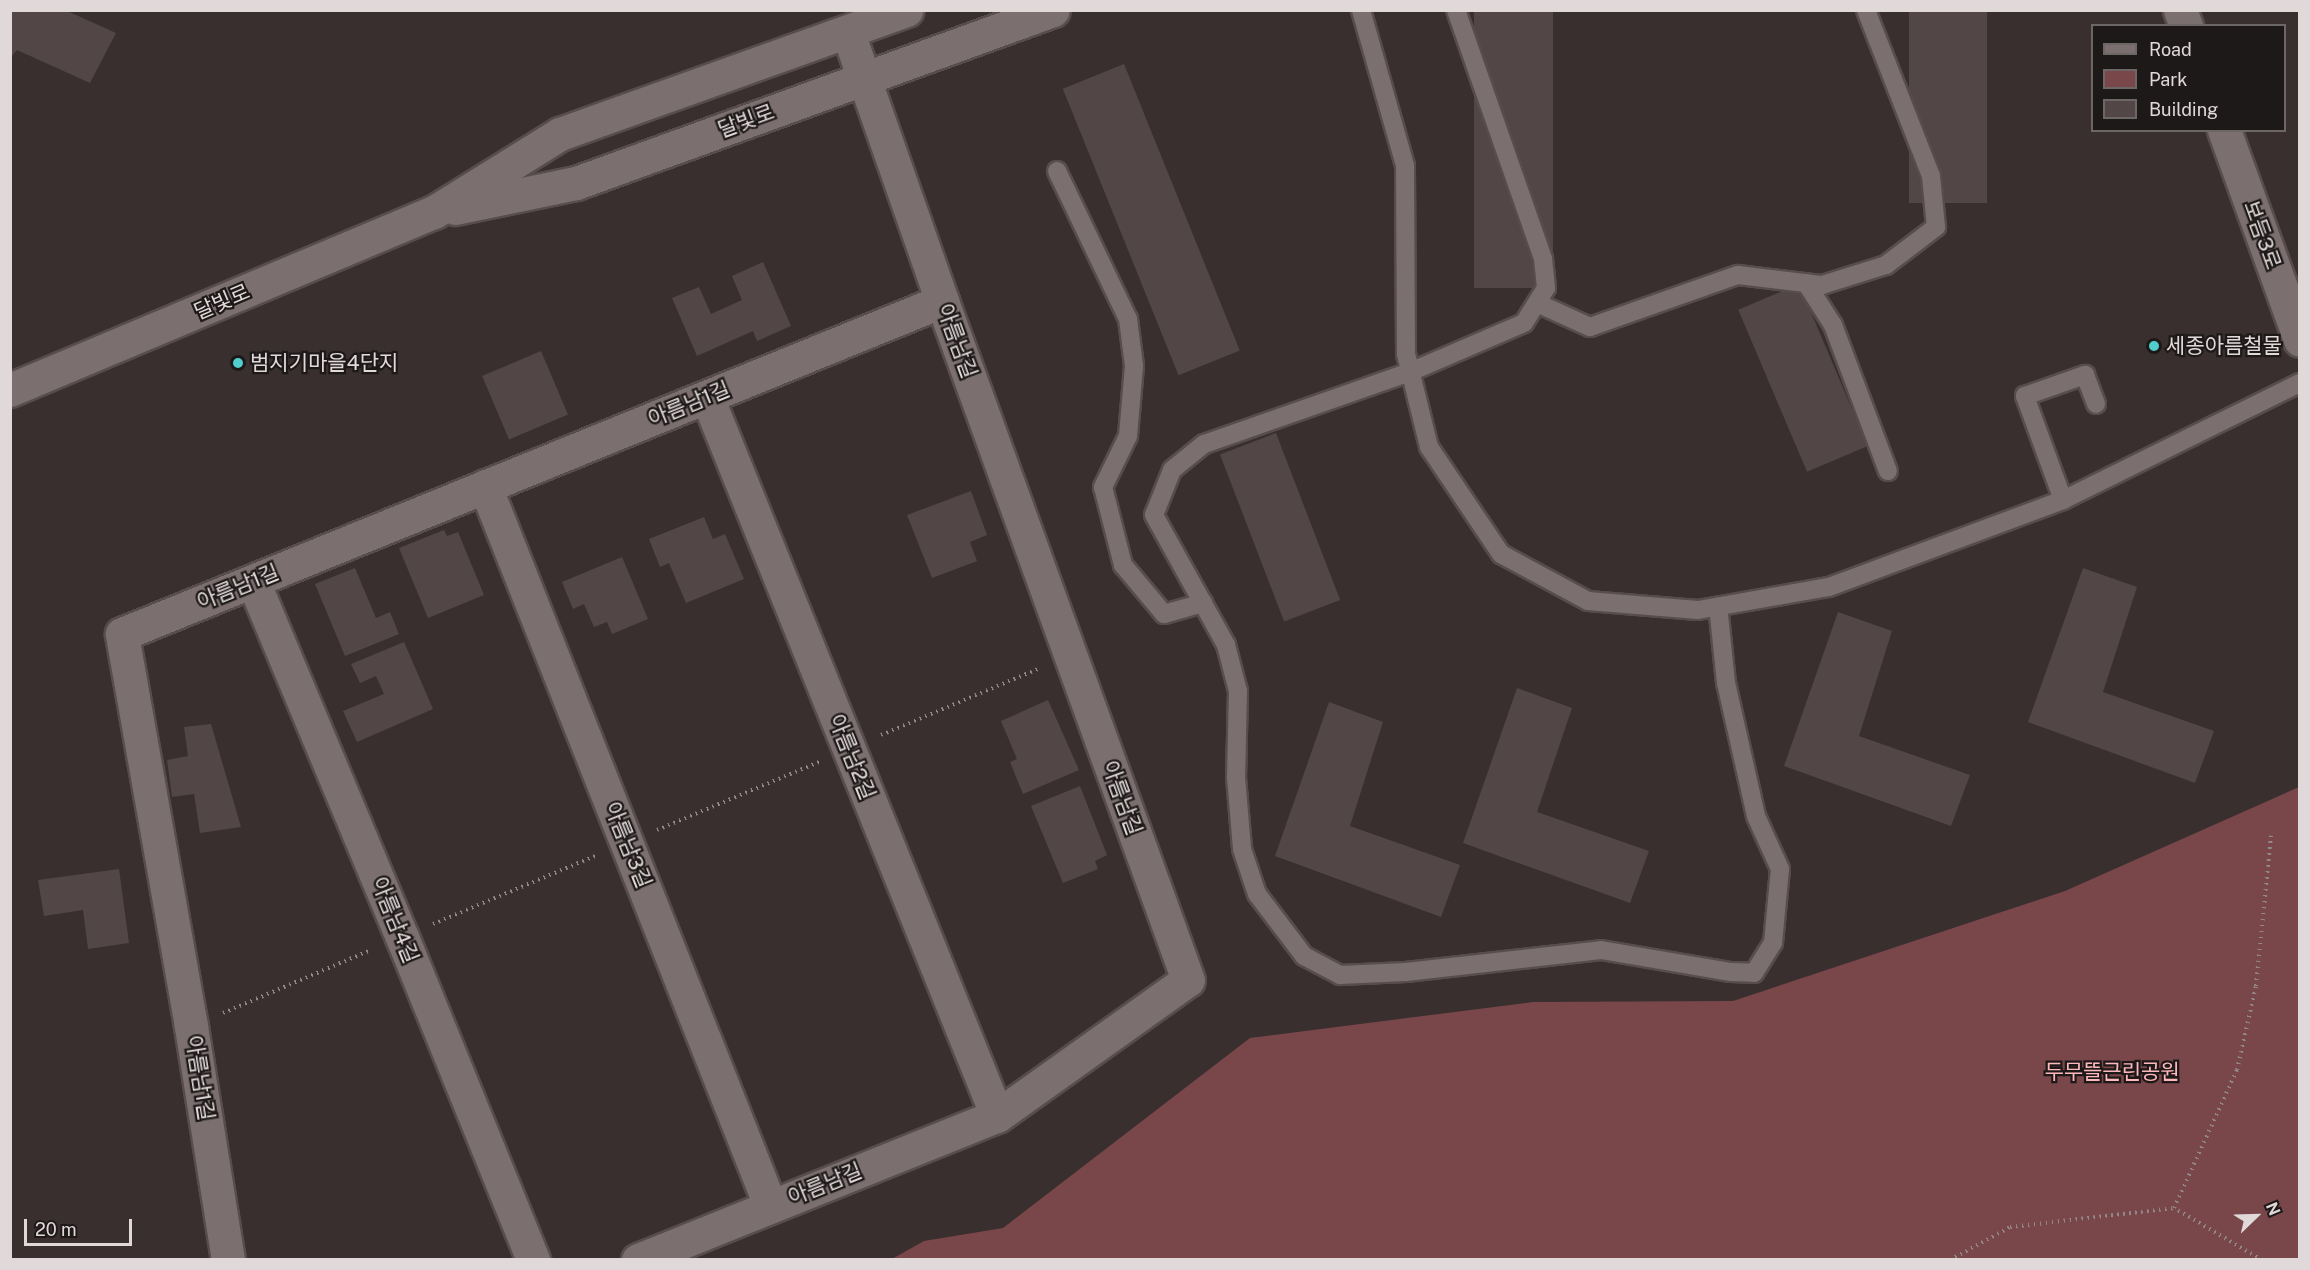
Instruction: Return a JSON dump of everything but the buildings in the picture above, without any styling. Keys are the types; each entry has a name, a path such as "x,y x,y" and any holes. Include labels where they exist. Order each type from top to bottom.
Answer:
{"street":[{"name":"달빛로","path":"10,390 434,212 560,134 908,10"},
{"name":"달빛로","path":"434,212 576,183 1053,10"},
{"name":"아름남길","path":"638,1260 770,1205 997,1116 1188,980 942,302 866,77 848,32"},
{"name":"보듬3로","path":"2225,132 2300,340"},
{"name":"아름남1길","path":"228,1260 191,1026 122,634 942,302"},
{"name":"아름남2길","path":"707,397 997,1116"},
{"name":"아름남3길","path":"485,486 770,1205"},
{"name":"아름남4길","path":"254,581 533,1260"}],"lane":[{"path":"1361,10 1405,166 1406,354 1429,447 1501,554 1588,601 1698,610 1829,588 2063,500 2300,383"},
{"path":"1456,10 1543,259 1546,288 1524,323 1410,372 1204,444 1172,470 1155,515 1226,645 1238,691 1236,777 1242,849 1257,894 1305,956 1340,975 1406,972 1602,950 1731,972 1754,973 1773,943 1780,869 1756,816 1726,682 1718,606"},
{"path":"1537,303 1590,327 1738,275 1822,285 1886,265 1936,227 1930,176 1866,10"},
{"path":"1057,171 1128,319 1134,366 1128,436 1103,487 1124,565 1164,614 1203,603"},
{"path":"1806,283 1833,325 1888,471"},
{"path":"2063,500 2025,396 2085,375 2096,404"}],"path":[{"path":"2174,1208 2237,1070 2256,986 2271,836"},
{"path":"1950,1260 2010,1227 2174,1208 2262,1260"}],"green space":[{"name":"두무뜰근린공원","path":"2299,787 2299,1259 892,1259 924,1241 1003,1228 1250,1038 1533,1002 1733,1001 2065,891"}],"place":[{"name":"세종아름철물","path":"2154,346"},
{"name":"범지기마을4단지","path":"238,363"}]}
